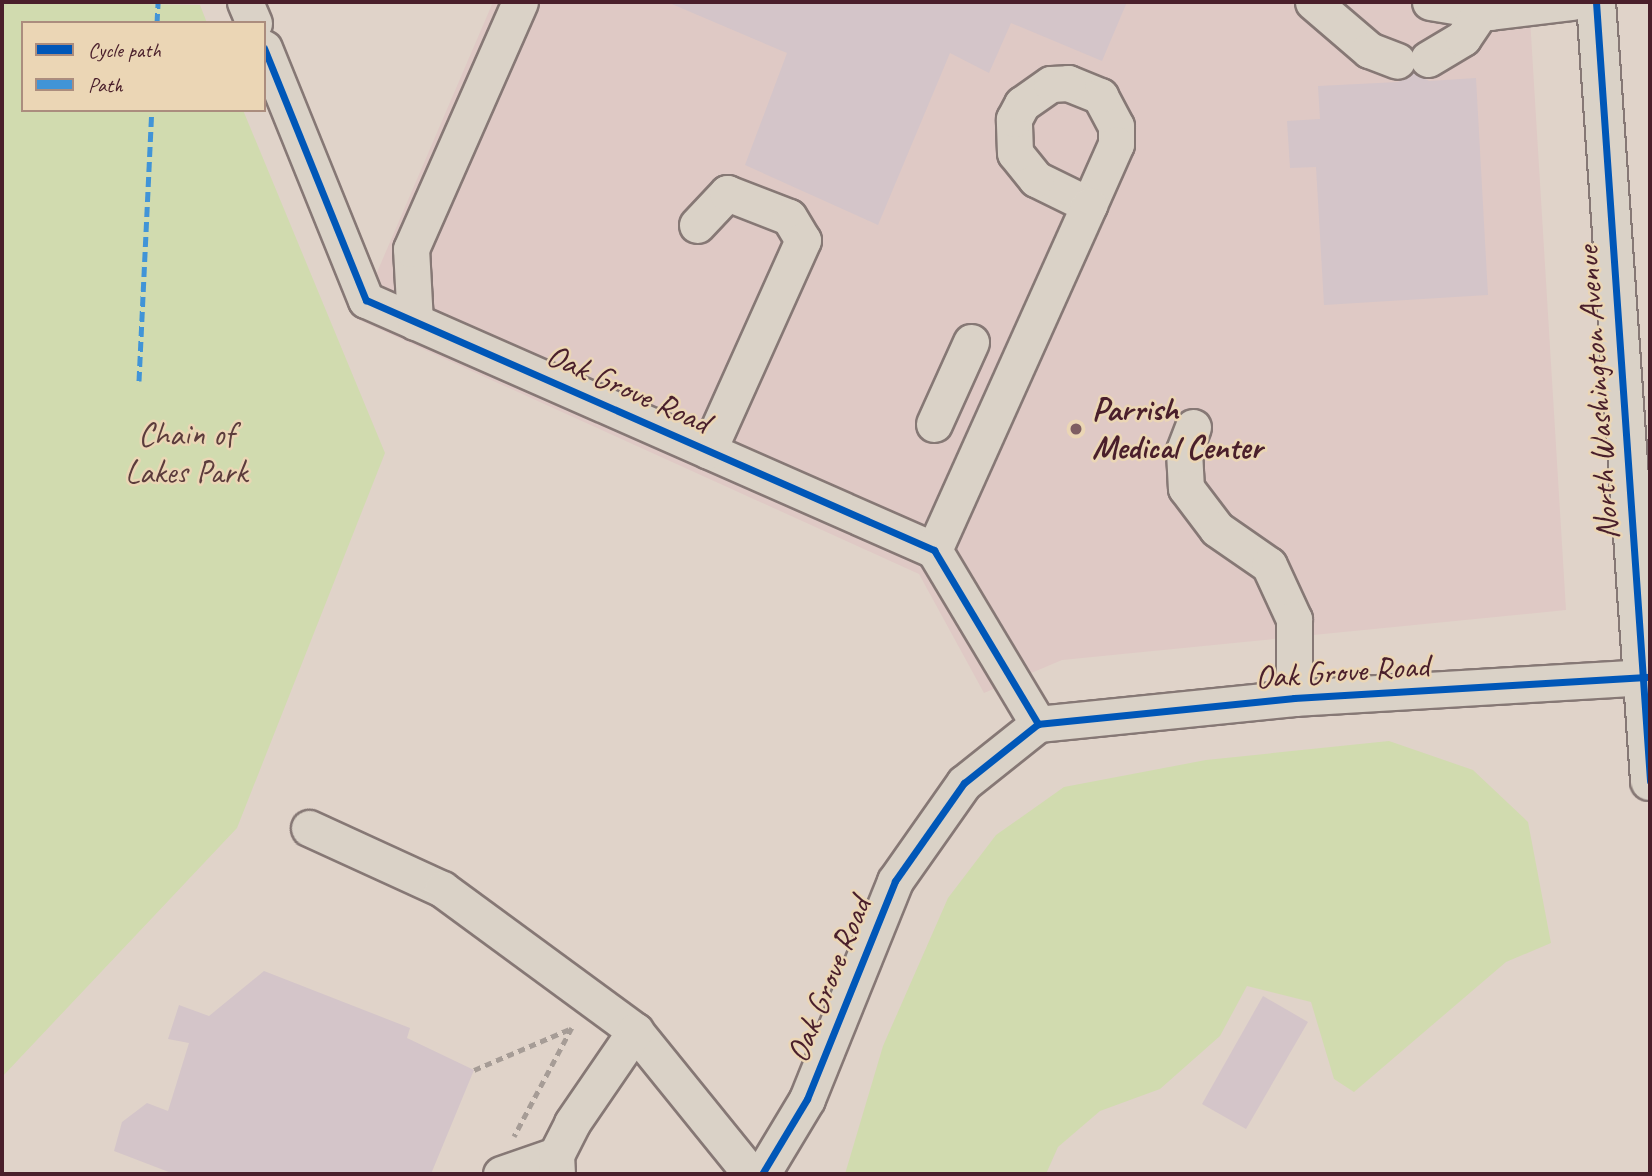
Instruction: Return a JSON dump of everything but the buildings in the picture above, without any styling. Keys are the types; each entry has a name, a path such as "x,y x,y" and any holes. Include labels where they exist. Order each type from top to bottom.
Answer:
{"main road":[{"name":"North Washington Avenue","path":"1596,2 1647,677 1650,780"}],"street":[{"path":"246,2 253,21"},
{"path":"415,322 411,249 520,2"},
{"path":"1313,2 1369,50 1412,60 1464,38 1482,11"},
{"path":"1430,2 1482,11 1572,2"},
{"name":"Oak Grove Road","path":"266,53 366,300 934,550"},
{"path":"697,225 727,193 789,218 803,240 708,451"},
{"path":"1038,723 934,550 1090,205"},
{"path":"934,424 971,342"},
{"path":"1193,427 1184,451 1186,488 1217,529 1269,565 1294,620 1294,698"},
{"name":"Oak Grove Road","path":"762,1174 807,1099 895,881 964,783 1038,723 1294,698 1647,677"},
{"path":"309,828 442,889 635,1031 751,1174"},
{"path":"501,1160 556,1165 635,1031"}],"path":[{"path":"474,1070 572,1028 501,1160"}],"shaded area":[{"name":"Parrish Medical Center","path":"493,2 1529,2 1566,610 1062,660 984,693 919,574 357,319"}],"green space":[{"name":"Chain of Lakes Park","path":"2,2 200,5 206,21 21,21 21,112 244,112 385,453 237,828 2,1077"},
{"path":"1389,741 1473,770 1528,822 1551,943 1506,962 1354,1092 1334,1079 1311,1002 1247,986 1220,1036 1160,1089 1100,1111 1058,1147 1046,1174 845,1174 883,1046 948,898 996,835 1064,787 1206,760"}],"marked path":[{"path":"157,21 158,2"},
{"path":"139,381 152,112"}],"cycle path":[{"path":"1596,2 1650,781"},
{"path":"266,53 366,300 934,550 1038,724"},
{"path":"762,1174 807,1099 895,881 964,783 1038,724 1294,698 1650,677"}],"place":[{"name":"Parrish Medical Center","path":"1076,429"}]}
